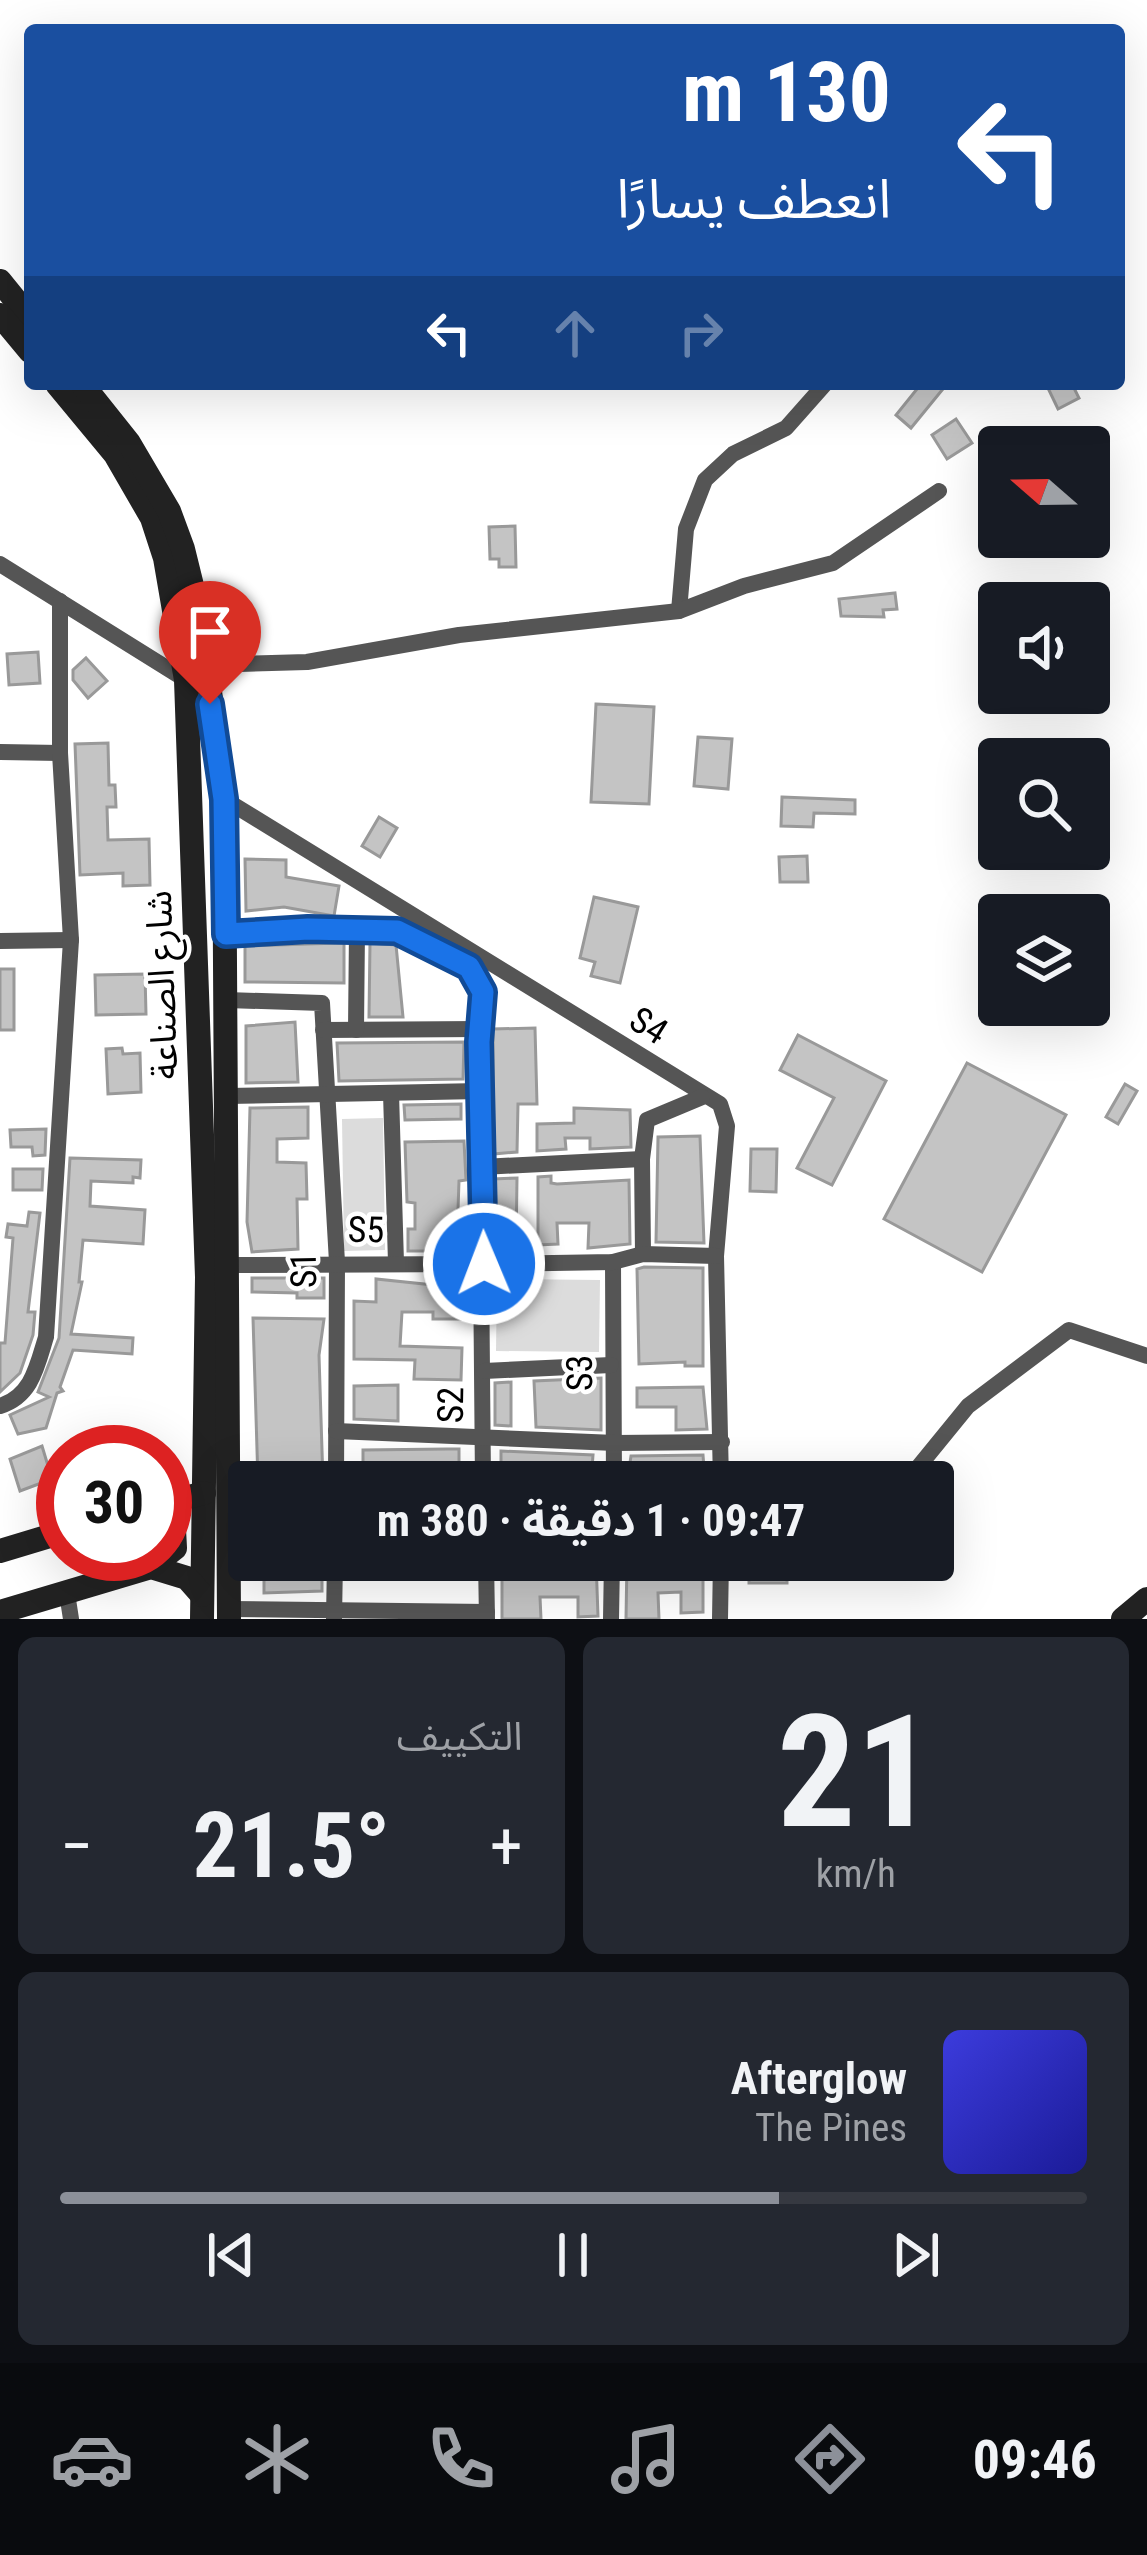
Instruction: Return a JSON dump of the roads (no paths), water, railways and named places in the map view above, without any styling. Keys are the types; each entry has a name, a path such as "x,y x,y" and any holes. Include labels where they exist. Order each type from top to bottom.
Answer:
{"main road":[{"path":"0,280 24,310"},
{"path":"0,315 24,344"},
{"name":"شارع الصناعة","path":"62,390 116,454 152,518 196,672 224,799 229,1614"},
{"name":"شارع الصناعة","path":"87,390 129,443 169,511 188,567 196,672 207,1277 202,1607"},
{"path":"192,1496 204,1493"},
{"path":"0,1551 36,1540"},
{"path":"0,1612 107,1581"},
{"path":"1123,1619 1147,1599"}],"street":[{"path":"679,611 686,529 705,480 734,454 786,428 820,390"},
{"path":"0,564 196,672 307,662 459,635 679,611 744,586 833,563 939,491"},
{"path":"0,1406 16,1401 34,1378 46,1336 71,940 60,753 60,601"},
{"path":"0,752 60,753"},
{"name":"S4","path":"224,799 702,1097"},
{"path":"356,1030 357,930"},
{"name":"S2","path":"226,934 397,931 469,967 483,992 483,1461"},
{"path":"0,941 71,940"},
{"path":"227,1000 322,1003 322,1030 480,1036"},
{"name":"S1","path":"322,1030 337,1262 336,1461"},
{"path":"228,1096 480,1091"},
{"path":"391,1093 396,1263"},
{"path":"643,1254 642,1159 647,1120 702,1097 719,1104 727,1126 716,1256 722,1461"},
{"path":"482,1167 642,1159"},
{"name":"S5","path":"229,1264 614,1262 643,1254 716,1256"},
{"name":"S3","path":"614,1262 615,1461"},
{"path":"923,1461 968,1406 1069,1330 1147,1355"},
{"path":"484,1371 611,1365"},
{"path":"336,1431 615,1443 722,1442"},
{"path":"334,1616 335,1581"},
{"path":"229,1614 487,1615 486,1581"},
{"path":"611,1619 612,1581"},
{"path":"720,1619 721,1581"},
{"path":"68,1593 71,1619"}]}
